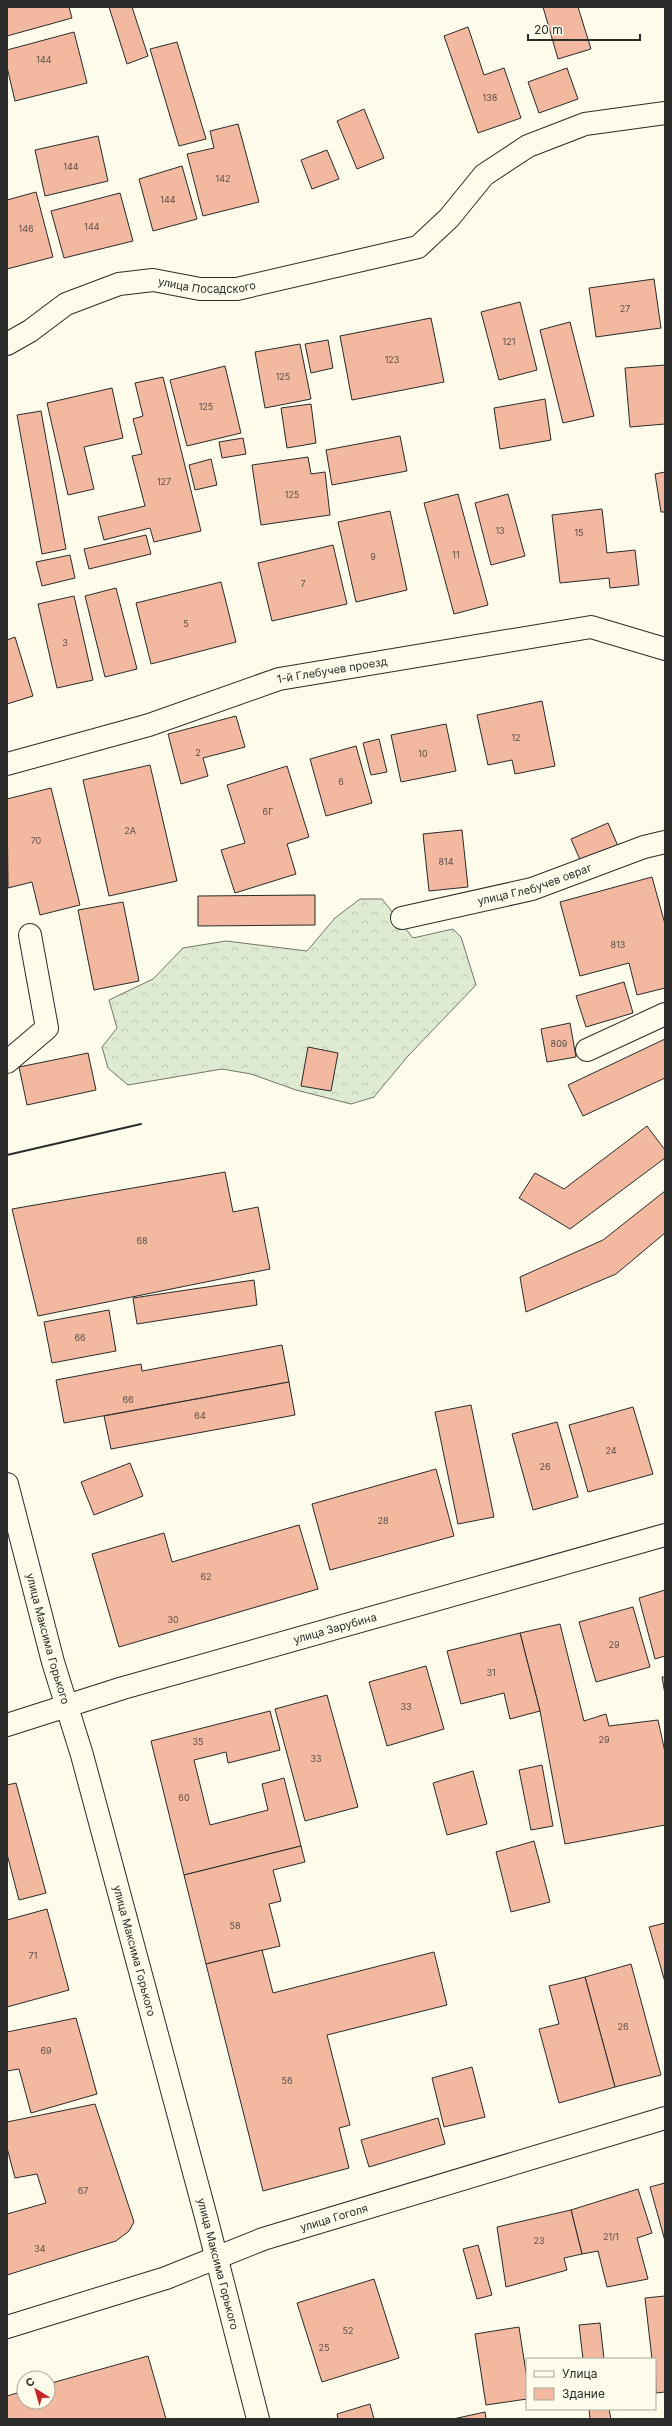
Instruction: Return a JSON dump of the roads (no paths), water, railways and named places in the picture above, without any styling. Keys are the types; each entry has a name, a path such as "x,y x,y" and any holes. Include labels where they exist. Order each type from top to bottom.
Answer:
{"street":[{"name":"улица Посадского","path":"7,344 30,331 66,304 119,284 153,280 200,289 237,289 418,247 449,218 484,175 528,146 585,124 665,113"},
{"name":"1-й Глебучев проезд","path":"7,764 150,725 279,679 591,627 665,649"},
{"name":"улица Глебучев овраг","path":"402,918 532,889 644,847 665,842"},
{"path":"7,1062 47,1028 30,935"},
{"path":"586,1050 665,1014"},
{"name":"улица Максима Горького","path":"7,1484 53,1662 67,1707 258,2419"},
{"name":"улица Зарубина","path":"7,1725 123,1688 665,1535"},
{"name":"улица Гоголя","path":"7,2327 166,2278 263,2239 665,2118"}]}
